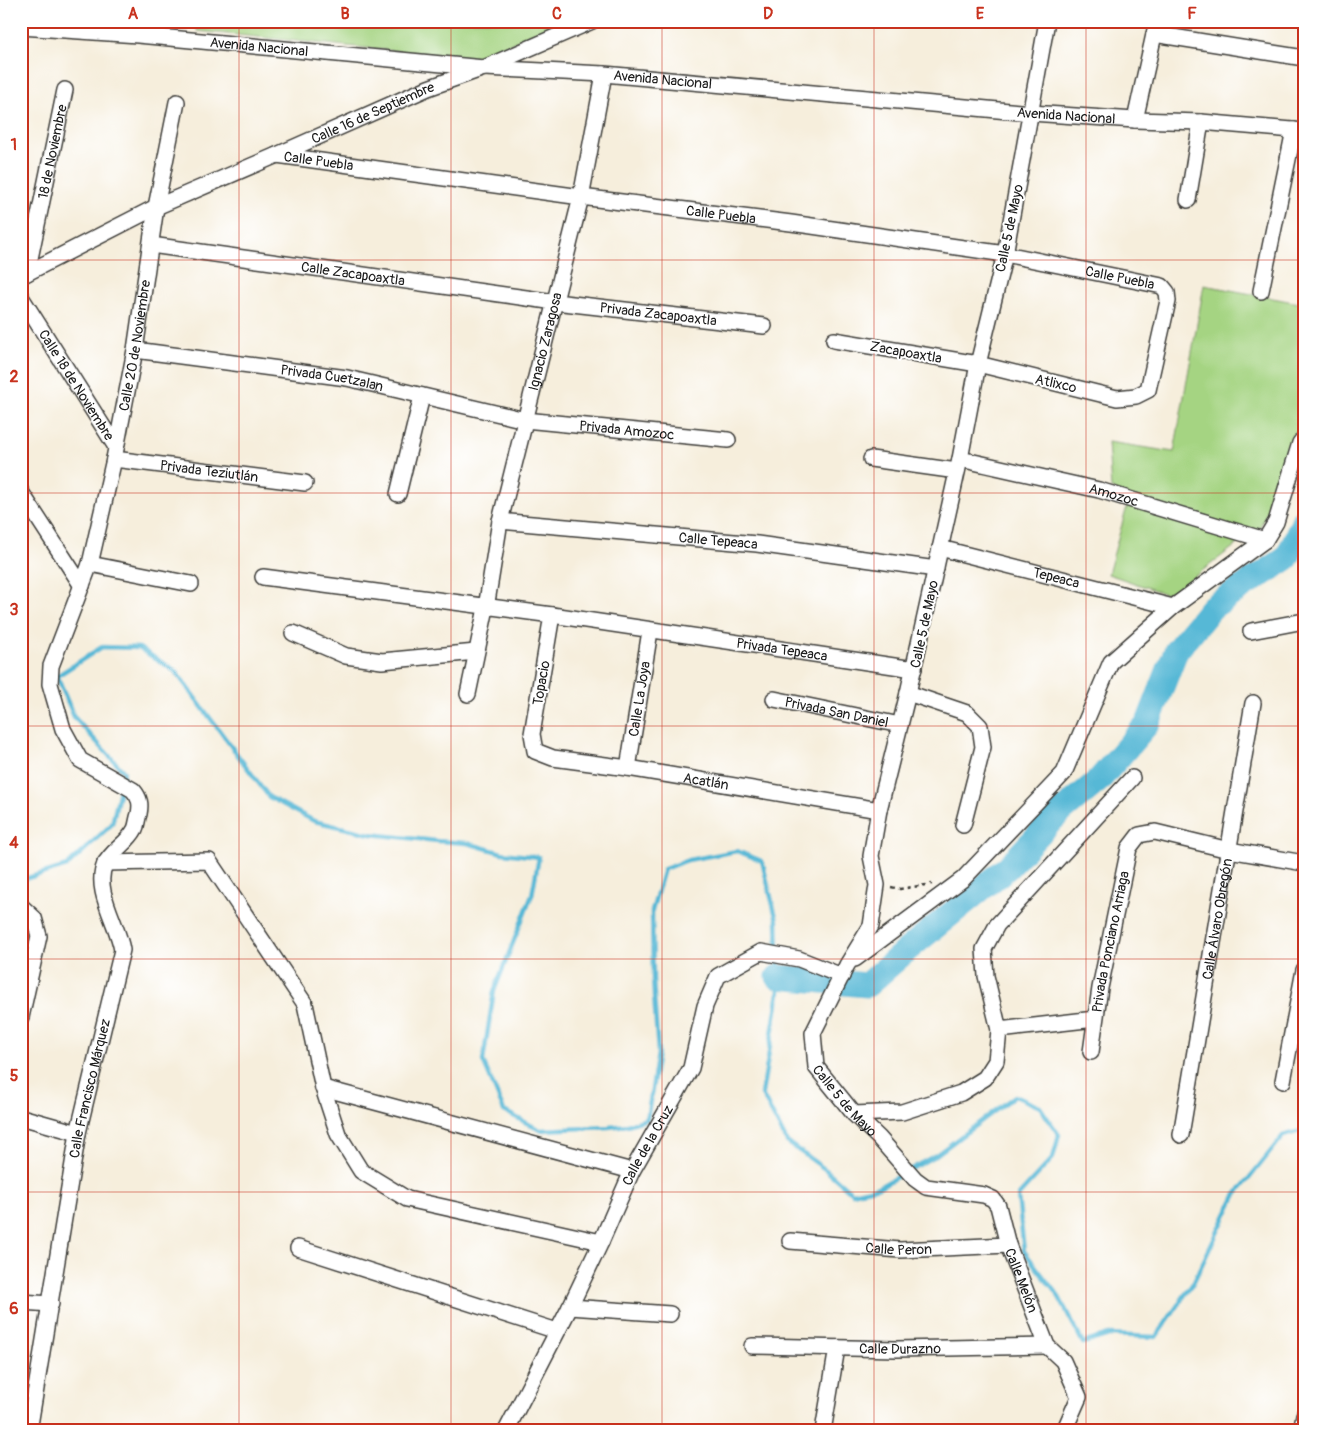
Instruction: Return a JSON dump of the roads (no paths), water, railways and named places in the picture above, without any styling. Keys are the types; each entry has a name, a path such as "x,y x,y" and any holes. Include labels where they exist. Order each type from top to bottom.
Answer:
{"street":[{"name":"Calle 16 de Septiembre","path":"24,274 156,207 278,156 428,88 484,68 592,21"},
{"name":"Calle 5 de Mayo","path":"915,1179 879,1138 854,1114 816,1067 813,1033 841,977 871,926 877,885 871,856 879,810 914,669 978,364 1005,254 1032,113 1047,21"},
{"name":"Avenida Nacional","path":"24,25 140,28 484,68 604,74 1032,113 1135,120 1201,122 1299,130"},
{"path":"1135,120 1156,27 1304,58"},
{"name":"Ignacio Zaragosa","path":"468,694 486,608 500,521 581,197 604,74"},
{"name":"18 de Noviembre","path":"24,274 65,90"},
{"name":"Calle 20 de Noviembre","path":"105,863 134,830 141,805 138,796 133,790 80,760 63,729 50,684 51,666 90,564 115,453 135,350 156,207 176,102"},
{"path":"1188,200 1201,122"},
{"path":"1261,291 1299,130"},
{"name":"Calle Puebla","path":"278,156 791,223 1005,254 1162,286 1167,292 1168,301 1148,390 1136,396"},
{"name":"Calle Zacapoaxtla","path":"151,245 554,302"},
{"name":"Calle 18 de Noviembre","path":"21,297 115,453"},
{"name":"Privada Zacapoaxtla","path":"554,302 764,326"},
{"name":"Zacapoaxtla","path":"834,340 978,364"},
{"name":"Privada Cuetzalan","path":"135,350 347,378 525,420"},
{"name":"Atlixco","path":"978,364 1118,398 1136,396"},
{"path":"398,494 422,396"},
{"name":"Privada Amozoc","path":"525,420 728,440"},
{"path":"841,977 963,879 1064,773 1111,662 1173,607 1265,540 1276,522 1303,442"},
{"name":"Privada Teziutlán","path":"115,453 305,483"},
{"name":"Amozoc","path":"871,459 958,465 1099,490 1265,540"},
{"path":"21,492 82,586"},
{"name":"Calle Tepeaca","path":"500,521 757,544 936,569"},
{"name":"Tepeaca","path":"940,548 1173,607"},
{"path":"90,564 192,584"},
{"path":"263,577 650,631"},
{"name":"Topacio","path":"535,751 532,734 552,616"},
{"path":"1251,631 1304,621"},
{"name":"Privada Tepeaca","path":"650,631 914,669"},
{"name":"Calle La Joya","path":"628,768 650,631"},
{"path":"293,633 346,656 382,660 476,652"},
{"path":"908,694 967,713 980,726 982,746 963,826"},
{"name":"Privada San Daniel","path":"774,699 900,725"},
{"name":"Calle Álvaro Obregón","path":"1181,1135 1253,703"},
{"name":"Acatlán","path":"535,751 553,758 628,768 879,810"},
{"path":"854,1114 902,1112 961,1093 985,1078 996,1061 999,1030 986,976 984,949 997,925 1132,778"},
{"name":"Privada Ponciano Arriaga","path":"1091,1052 1095,1019 1129,848 1139,835 1155,832 1229,850"},
{"path":"1229,850 1304,863"},
{"path":"105,863 209,861 305,1004 323,1088 338,1134 361,1171 407,1199 601,1242"},
{"name":"Calle Francisco Márquez","path":"29,1431 78,1133 122,950 102,888 101,877 105,863"},
{"path":"21,906 34,918 39,936 21,1017"},
{"name":"Calle de la Cruz","path":"506,1431 570,1307 632,1171 691,1068 705,1006 718,976 761,952 799,959 841,977"},
{"path":"1283,1081 1304,970"},
{"path":"999,1030 1095,1019"},
{"path":"323,1088 632,1171"},
{"path":"21,1118 78,1133"},
{"name":"Calle Melón","path":"915,1179 926,1187 984,1194 993,1199 998,1206 1008,1245 1047,1346 1063,1361 1079,1397 1064,1431"},
{"name":"Calle Peron","path":"790,1241 900,1250 1008,1245"},
{"path":"298,1248 557,1331"},
{"path":"21,1302 51,1304"},
{"path":"570,1307 670,1314"},
{"name":"Calle Durazno","path":"752,1346 896,1349 1047,1346"},
{"path":"823,1431 837,1348"}],"waterway":[{"path":"778,977 867,985 1008,867 1055,817 1099,780 1148,723 1176,651 1212,607 1287,558 1304,520"},
{"path":"21,880 67,866 112,824 124,772 74,717 57,676 102,647 139,648 175,671 269,797 314,821 370,834 467,843 502,853 539,857 532,895 494,991 483,1061 504,1111 540,1130 609,1127 627,1125 647,1119 658,1053 653,980 652,911 664,869 688,860 737,851 762,861 777,921 779,992 762,1094 787,1142 826,1170 852,1193 879,1187 936,1155 1015,1096 1040,1107 1059,1135 1053,1158 1018,1196 1024,1251 1059,1297 1083,1343 1109,1335 1156,1337 1193,1283 1235,1196 1283,1136 1304,1130"},
{"path":"21,767 21,776"}]}
